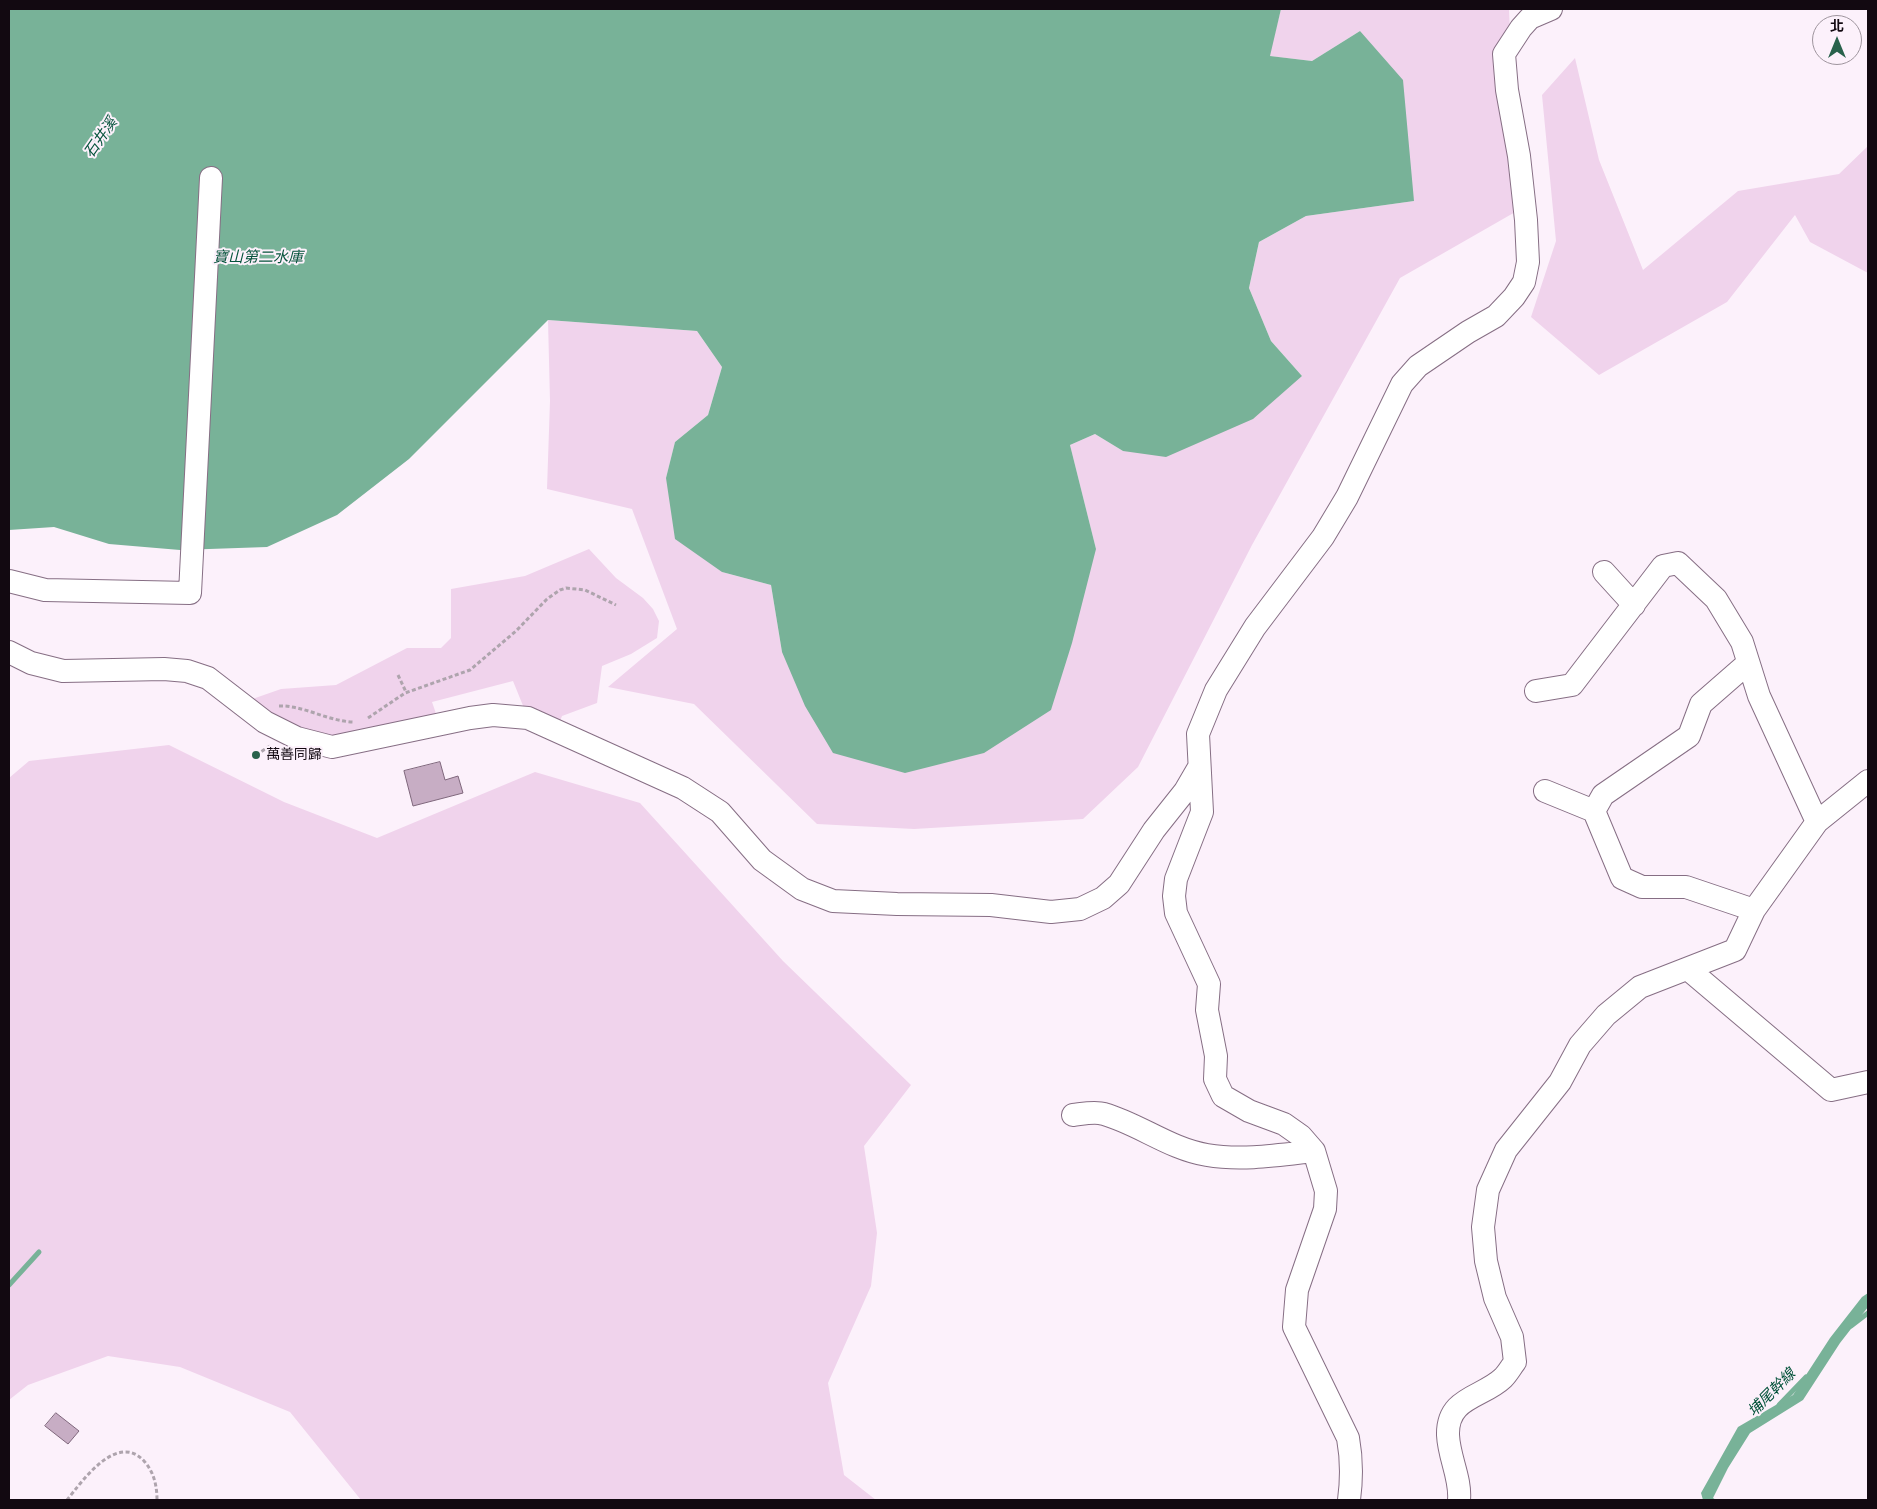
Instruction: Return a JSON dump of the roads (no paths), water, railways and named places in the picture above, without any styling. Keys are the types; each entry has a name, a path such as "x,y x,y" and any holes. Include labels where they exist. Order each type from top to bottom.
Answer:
{"street":[{"path":"1349,1500 1352,1458 1348,1438 1294,1327 1297,1290 1325,1209 1326,1191 1314,1151 1301,1136 1284,1124 1249,1110 1223,1096 1215,1079 1216,1056 1207,1010 1209,984 1176,913 1174,896 1176,880 1202,812 1198,734 1216,690 1255,627 1323,537 1347,497 1402,384 1418,366 1468,332 1496,316 1514,298 1524,282 1528,262 1526,220 1520,156 1506,90 1504,54 1530,18 1551,9"},
{"path":"9,581 45,590 190,593 211,178"},
{"path":"1536,691 1572,685 1663,566 1678,563 1716,598 1742,642 1759,696 1817,822"},
{"path":"1604,572 1634,605"},
{"path":"9,652 30,663 63,671 164,669 187,671 208,678 265,722 297,738 332,747 470,718 493,715 528,718 683,788 720,812 762,860 802,889 833,901 888,904 991,905 1051,912 1080,909 1103,898 1119,884 1154,830 1185,791 1199,767"},
{"path":"1594,811 1603,795 1689,736 1701,704 1748,663"},
{"path":"1459,1500 1460,1490 1448,1436 1450,1419 1459,1404 1503,1378 1515,1362 1512,1337 1495,1298 1486,1261 1483,1227 1488,1190 1506,1150 1560,1082 1580,1045 1606,1015 1640,987 1735,950 1754,910 1817,822 1868,781"},
{"path":"1545,791 1594,811 1622,878 1642,887 1686,887 1754,910"},
{"path":"1688,969 1831,1090 1868,1082"},
{"path":"1073,1115 1102,1113 1171,1144 1206,1155 1257,1157 1314,1151"}],"water":[{"name":"寶山第二水庫","path":"9,9 1281,9 1270,56 1312,61 1360,31 1403,80 1414,201 1306,216 1259,242 1249,288 1271,341 1302,376 1253,419 1166,457 1123,451 1095,434 1070,445 1096,549 1072,643 1051,710 984,753 905,773 833,753 805,706 782,652 771,585 722,572 675,539 666,478 675,442 708,415 722,367 697,331 548,320 409,459 337,515 267,547 180,550 109,544 54,527 9,530"},
{"path":"1868,1293 1868,1307 1840,1343 1803,1400 1750,1433 1728,1468 1713,1498 1716,1500 1703,1500 1701,1493 1738,1427 1793,1395 1830,1338 1862,1297"}],"waterway":[{"path":"9,1285 39,1252"},
{"name":"埔尾幹線","path":"1851,1326 1868,1313"},
{"name":"埔尾幹線","path":"1779,1405 1806,1377"}],"place":[{"name":"萬善同歸","path":"256,755"}],"water label":[{"name":"石井溪","path":"101,138"}]}
